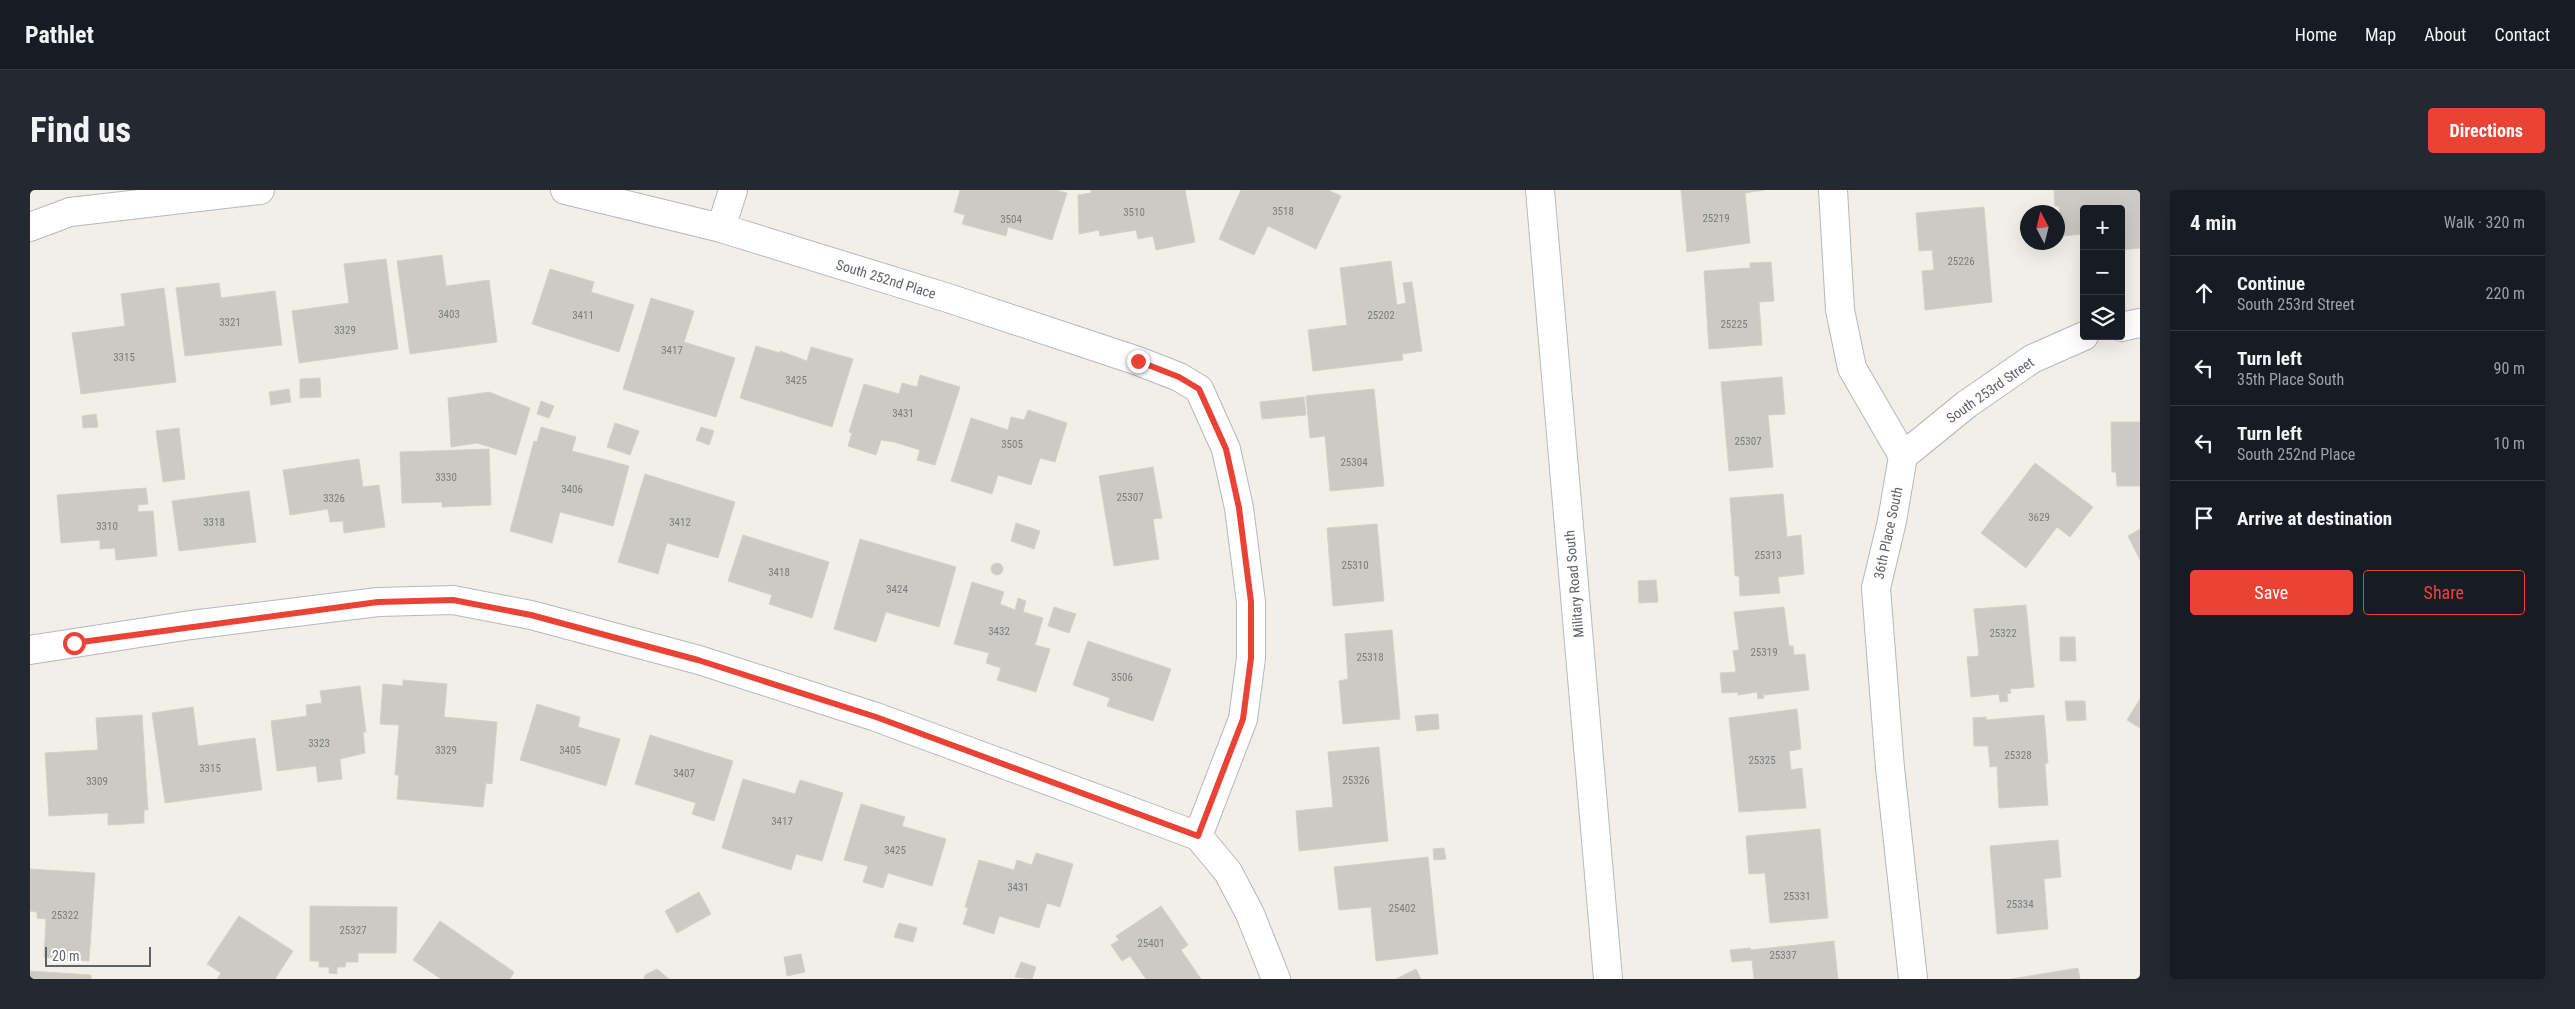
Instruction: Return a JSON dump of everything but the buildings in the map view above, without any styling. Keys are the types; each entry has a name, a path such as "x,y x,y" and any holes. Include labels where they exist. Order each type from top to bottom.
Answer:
{"street":[{"path":"30,227 70,212 260,190"},
{"name":"South 252nd Place","path":"566,190 720,228 948,298 1138,361 1179,377 1199,389 1226,449 1239,508 1251,602 1251,658 1243,719 1198,836"},
{"path":"720,228 733,190"},
{"name":"Military Road South","path":"1540,190 1608,979"},
{"path":"1833,190 1840,310 1852,368 1903,456"},
{"path":"2125,326 2140,323"},
{"name":"South 253rd Street","path":"1903,456 1967,404 2032,359 2080,338"},
{"name":"36th Place South","path":"1903,456 1892,521 1876,588 1891,778 1913,979"},
{"path":"30,650 191,626 378,602 453,600 531,615 698,660 876,717 1198,836 1228,872 1250,914 1276,979"}],"route":[{"path":"74,643 378,602 453,600 531,615 698,660 876,717 1198,836 1243,719 1251,658 1251,602 1239,508 1226,449 1199,389 1179,377 1138,361"}]}
